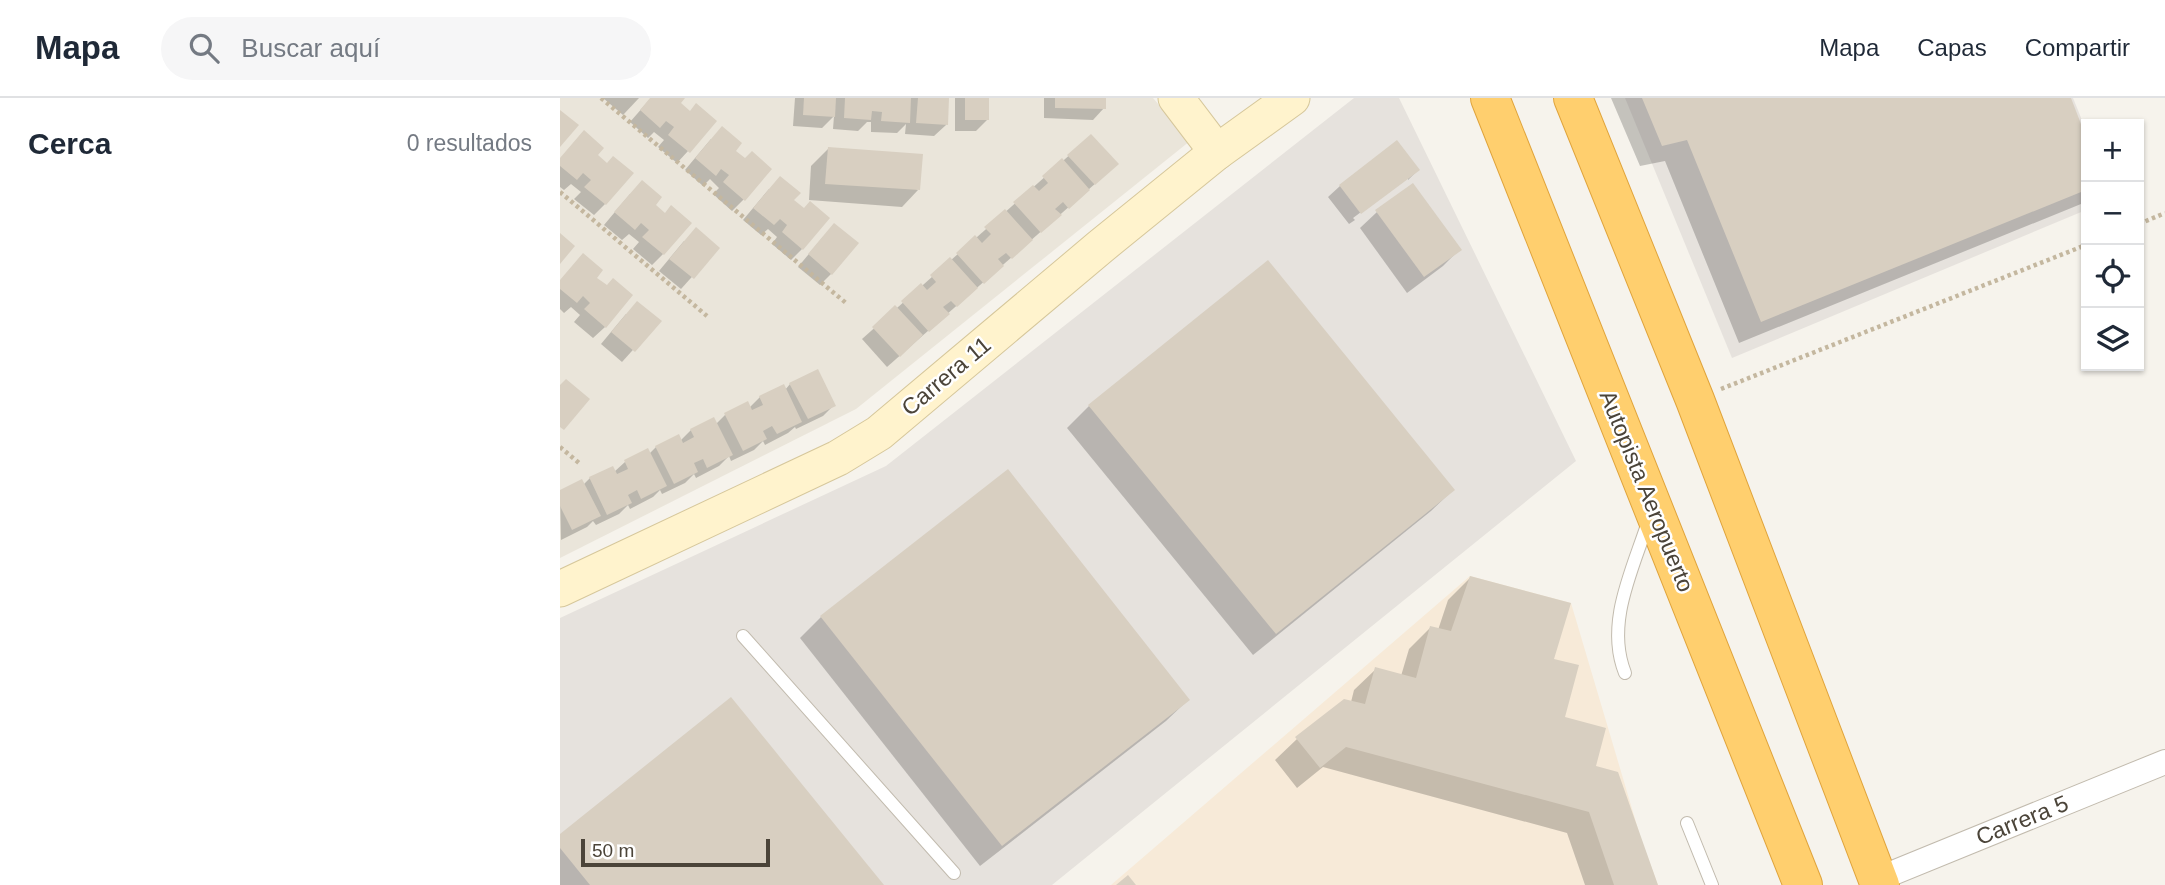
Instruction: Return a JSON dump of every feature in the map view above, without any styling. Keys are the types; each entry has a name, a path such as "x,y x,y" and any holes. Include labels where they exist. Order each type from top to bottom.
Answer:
{"highway":[{"name":"Autopista Aeropuerto","path":"1490,98 1802,885"},
{"path":"1573,98 1695,400 1879,882"}],"main road":[{"path":"1176,98 1217,152"},
{"name":"Carrera 11","path":"560,589 838,458 879,433 1217,152 1292,98"}],"street":[{"name":"Carrera 5","path":"1879,882 2165,762"}],"lane":[{"path":"1625,673 1621,663 1617,623 1653,507"},
{"path":"743,636 954,873"},
{"path":"1687,823 1712,885"}],"path":[{"path":"601,98 846,303"},
{"path":"560,192 707,316"},
{"path":"2144,222 2165,213"},
{"path":"1695,400 2081,247"},
{"path":"560,447 579,463"}],"shaded area":[{"path":"560,98 1153,98 1190,141 856,409 560,558"},
{"path":"1354,98 1399,98 1576,461 1052,885 560,885 560,618 886,466"},
{"path":"1625,98 2073,98 2082,119 2081,212 1732,358"},
{"path":"1470,576 1571,603 1641,839 1658,885 1111,885"}],"building":[{"path":"650,98 685,98 681,103 690,111 696,103 717,121 690,153 668,135 674,127 666,121 660,128 640,110"},
{"path":"804,98 836,98 835,117 803,115"},
{"path":"845,98 911,98 910,123 881,121 882,112 872,111 871,120 844,118"},
{"path":"918,98 949,98 948,125 916,123"},
{"path":"965,98 989,98 989,120 965,120"},
{"path":"1055,98 1106,98 1106,109 1055,108"},
{"path":"1642,98 2071,98 2081,124 2081,192 1761,322 1687,140 1662,146"},
{"path":"560,110 579,125 560,147"},
{"path":"722,126 742,143 736,151 745,158 752,151 772,169 745,201 723,182 729,175 721,169 716,176 695,158"},
{"path":"584,130 604,148 598,155 607,163 613,156 634,173 606,205 584,187 591,180 583,173 577,180 560,166 560,158"},
{"path":"1091,134 1119,164 1095,185 1067,155"},
{"path":"1397,140 1420,170 1361,214 1339,185"},
{"path":"828,147 923,154 920,190 825,184"},
{"path":"1062,158 1090,190 1069,209 1063,202 1055,209 1062,215 1041,233 1013,202 1033,185 1039,191 1048,183 1042,176"},
{"path":"780,176 801,193 794,200 804,208 810,201 830,218 803,250 782,232 787,225 780,219 774,225 753,208"},
{"path":"642,180 662,197 656,205 665,213 671,205 692,223 664,255 642,237 649,230 641,223 635,230 614,212"},
{"path":"1413,183 1462,250 1424,277 1375,210"},
{"path":"1005,209 1033,240 1012,259 1006,253 998,259 1004,266 984,284 956,253 975,235 982,243 991,234 984,227"},
{"path":"834,223 859,243 832,275 808,254"},
{"path":"696,227 720,248 694,279 669,259"},
{"path":"560,233 575,246 560,264"},
{"path":"583,253 603,270 597,278 607,285 613,278 633,295 606,328 584,309 590,303 583,296 577,303 560,289 560,280"},
{"path":"950,257 978,288 957,307 951,301 943,307 950,314 929,332 901,301 921,283 927,290 936,282 930,275"},
{"path":"1268,260 1455,490 1276,634 1088,405"},
{"path":"637,301 662,321 635,352 611,332"},
{"path":"895,305 923,335 900,357 872,327"},
{"path":"818,369 836,406 808,419 789,383"},
{"path":"566,379 590,399 564,430 560,427 560,385"},
{"path":"784,384 802,422 777,434 772,426 763,431 767,439 743,451 724,413 748,401 752,410 763,405 759,396"},
{"path":"714,417 733,455 707,468 703,459 694,463 698,472 674,484 655,446 679,434 683,443 694,437 690,429"},
{"path":"648,448 667,486 641,499 637,490 628,495 632,503 607,515 589,477 613,466 617,474 628,469 624,460"},
{"path":"1008,469 1190,700 1002,846 820,616"},
{"path":"582,479 601,516 572,530 560,506 560,490"},
{"path":"1470,576 1571,603 1554,659 1579,665 1565,717 1606,728 1596,766 1618,772 1658,885 1614,885 1589,812 1346,747 1320,768 1295,737 1344,699 1365,704 1375,667 1416,678 1430,626 1451,631"},
{"path":"731,697 884,885 590,885 560,848 560,834"},
{"path":"1128,875 1136,885 1116,885"}]}
